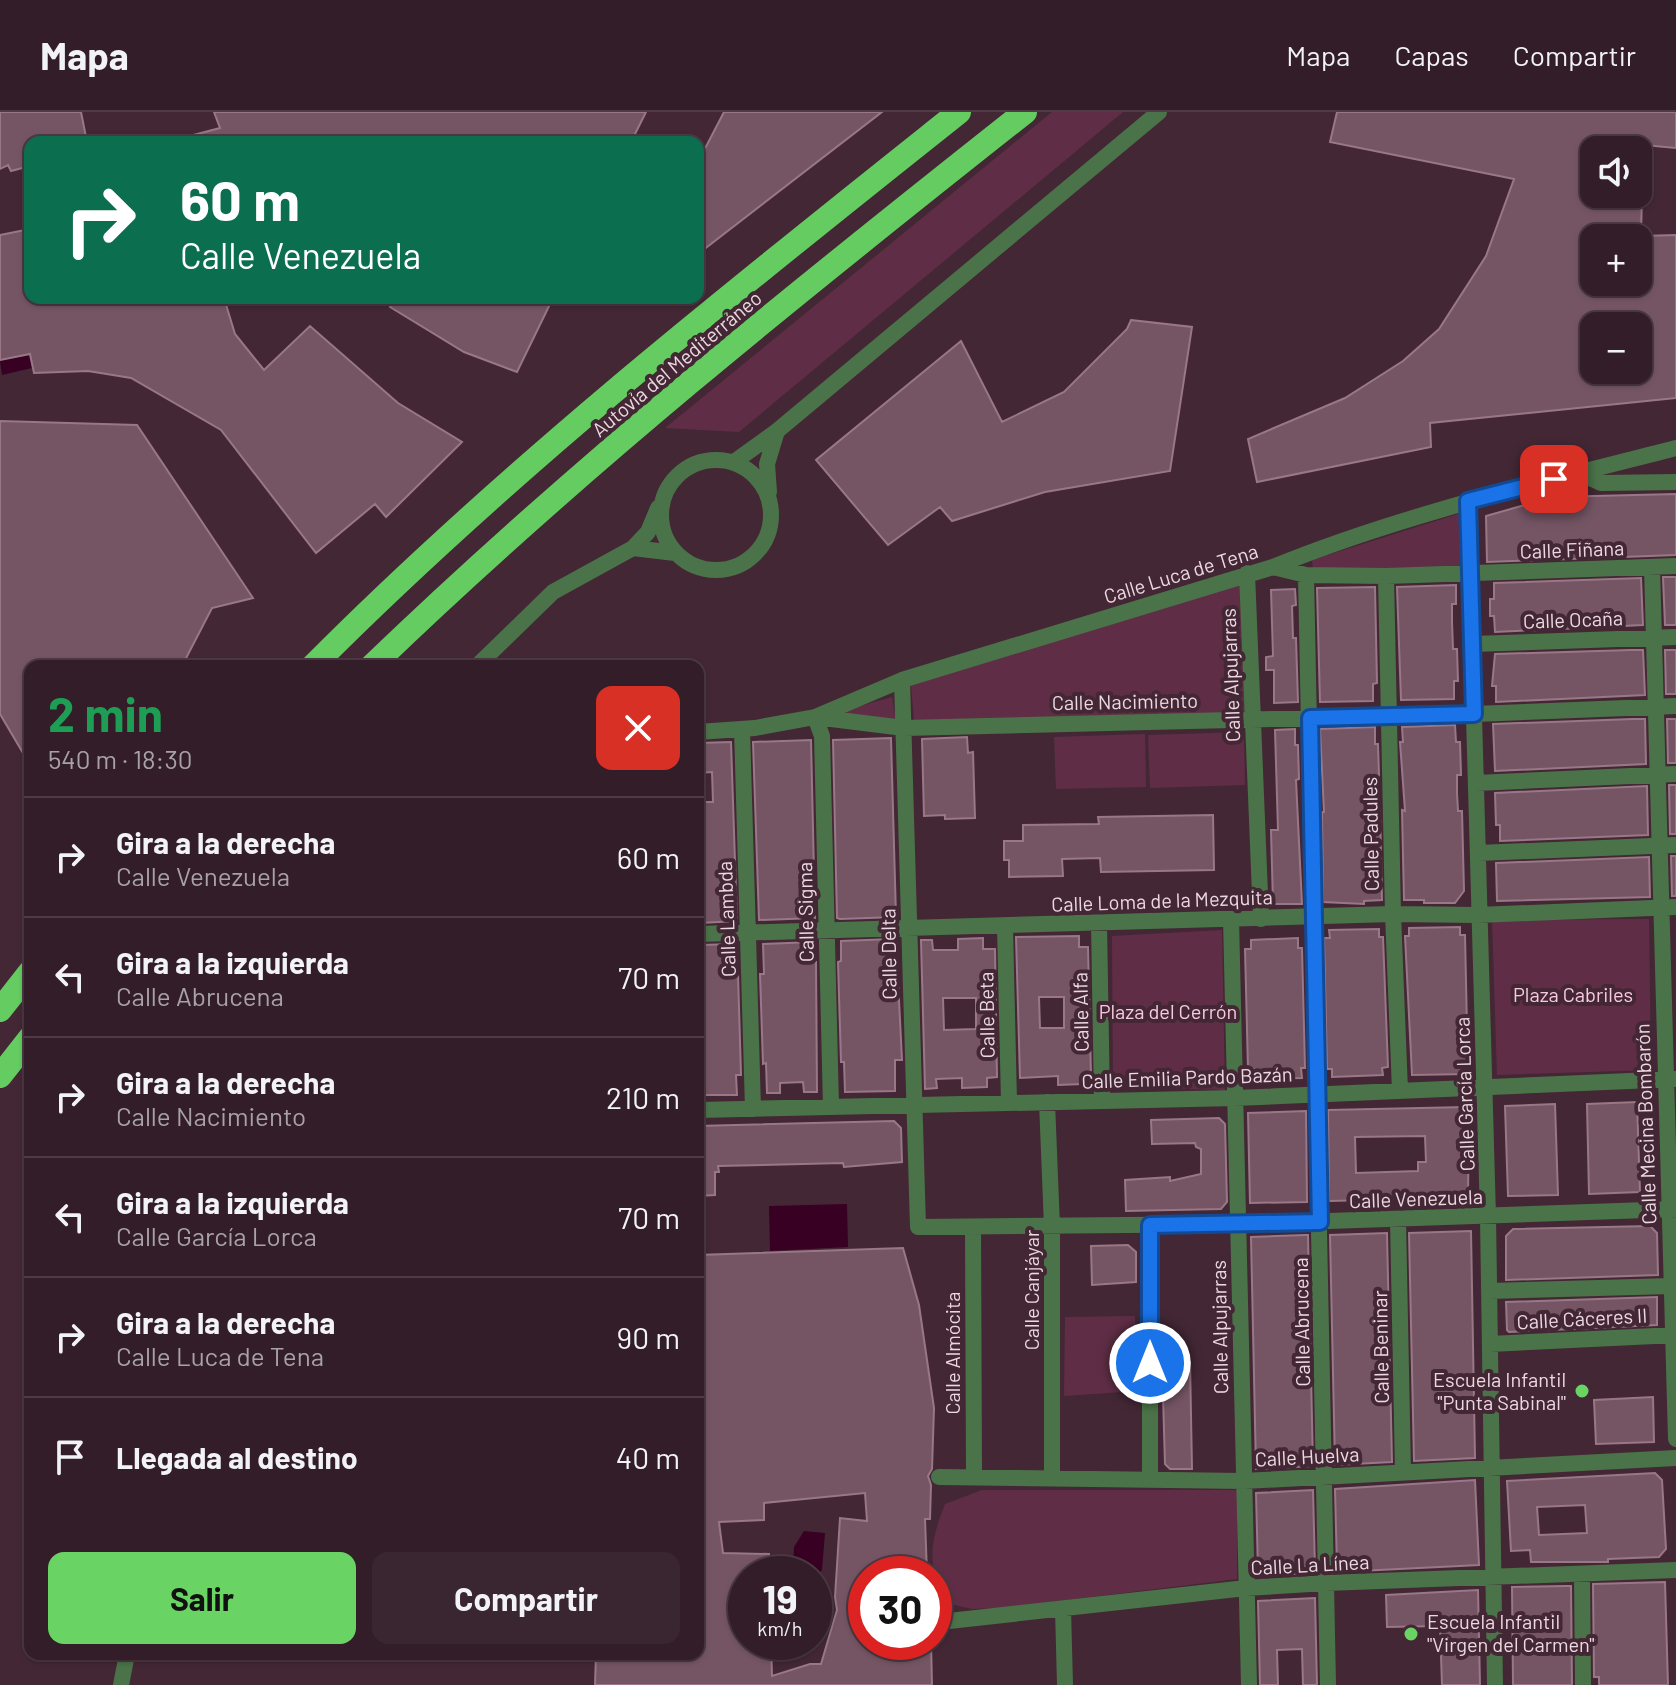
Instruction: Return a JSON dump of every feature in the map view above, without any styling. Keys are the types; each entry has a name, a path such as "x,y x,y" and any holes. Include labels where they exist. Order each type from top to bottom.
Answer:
{"highway":[{"name":"Autovía del Mediterráneo","path":"319,660 585,417 959,112"},
{"name":"Autovía del Mediterráneo","path":"378,660 612,448 1025,112"},
{"path":"0,1010 24,980"},
{"path":"0,1076 24,1046"}],"street":[{"path":"734,462 777,431 1159,112"},
{"path":"663,495 661,526 666,541 675,553 690,564 708,570 726,569 744,563 758,551 767,535 771,517 767,464 777,431"},
{"name":"Calle Luca de Tena","path":"704,732 815,717 902,680 1273,567 1316,549 1468,501 1676,448"},
{"path":"483,660 553,592 633,548 648,532 663,495 684,468 700,461 717,459 734,462 749,470 762,483 769,499"},
{"path":"1579,473 1601,483 1676,482"},
{"name":"Calle García Lorca","path":"1468,501 1488,1217 1495,1685"},
{"path":"633,548 675,553"},
{"name":"Calle Fiñana","path":"1273,567 1306,575 1386,576 1676,566"},
{"name":"Calle Mecina Bombarón","path":"1652,567 1656,707 1667,775 1676,1439"},
{"name":"Calle Alpujarras","path":"1247,573 1261,919"},
{"name":"Calle Abrucena","path":"1306,575 1328,1685"},
{"name":"Calle Padules","path":"1386,576 1400,1091"},
{"name":"Calle Ocaña","path":"1472,644 1676,637"},
{"name":"Calle Delta","path":"902,680 918,1227"},
{"name":"Calle Nacimiento","path":"815,717 904,728 1676,706"},
{"name":"Calle Sigma","path":"815,717 822,736 831,1107"},
{"name":"Calle Lambda","path":"742,729 753,1109"},
{"path":"1476,783 1667,775"},
{"path":"1478,853 1668,845"},
{"name":"Calle Loma de la Mezquita","path":"704,934 1393,914 1478,915 1668,907"},
{"name":"Calle Alpujarras","path":"1231,919 1249,1685"},
{"name":"Calle Alfa","path":"1099,924 1102,1101"},
{"name":"Calle Beta","path":"1005,926 1009,1103"},
{"name":"Calle Emilia Pardo Bazán","path":"704,1110 1235,1098 1670,1079"},
{"name":"Calle Canjáyar","path":"1047,1102 1052,1227 1052,1478"},
{"name":"Calle Venezuela","path":"918,1227 1238,1224 1673,1209"},
{"name":"Calle Beninar","path":"1398,1220 1403,1472"},
{"path":"1150,1225 1150,1480"},
{"name":"Calle Almócita","path":"973,1228 974,1477"},
{"path":"1489,1291 1672,1286"},
{"name":"Calle Cáceres II","path":"1490,1344 1674,1335"},
{"name":"Calle Huelva","path":"939,1477 1244,1481 1676,1458"},
{"name":"Calle La Línea","path":"952,1621 1246,1588 1676,1570"},
{"path":"1582,1574 1583,1685"},
{"path":"1063,1609 1065,1685"},
{"path":"121,1685 126,1660"}],"green space":[{"path":"1052,112 1123,112 739,432 665,428"},
{"path":"1461,513 1463,568 1313,570 1312,560"},
{"path":"1242,583 1250,714 914,721 911,685"},
{"path":"892,697 896,721 835,713"},
{"path":"1244,732 1245,785 1150,788 1148,735"},
{"path":"1145,734 1146,787 1056,789 1054,737"},
{"name":"Plaza Cabriles","path":"1649,919 1651,1070 1497,1075 1492,920"},
{"name":"Plaza del Cerrón","path":"1222,930 1225,1090 1113,1087 1112,936"},
{"path":"1135,1316 1138,1391 1064,1396 1065,1317"},
{"path":"982,1490 1237,1490 1237,1579 1001,1608 972,1609 952,1604 952,1556 932,1554 945,1504"}],"shaded area":[{"path":"29,355 32,368 2,375 0,361"},
{"path":"847,1204 848,1247 770,1251 769,1206"},
{"path":"804,1531 825,1533 823,1556 794,1556 794,1547"}],"building":[{"path":"0,112 81,112 86,136 24,136 24,168 11,171 8,165 0,169"},
{"path":"214,112 646,112 634,136 190,136 220,128"},
{"path":"724,112 882,112 704,249 704,150"},
{"path":"1337,112 1676,112 1676,148 1652,146 1652,136 1580,136 1580,208 1642,208 1641,224 1580,224 1580,296 1652,296 1652,236 1676,235 1676,398 1430,423 1431,447 1257,482 1248,439 1345,398 1403,361 1439,329 1486,256 1514,179 1330,142"},
{"path":"24,230 24,304 226,304 235,334 264,370 310,326 398,403 462,442 386,517 375,504 316,553 221,430 131,378 88,371 34,373 30,354 0,360 0,235"},
{"path":"392,304 550,304 517,372 464,352 390,307"},
{"path":"1131,320 1192,327 1170,471 1045,492 952,521 940,507 888,545 816,460 961,341 1002,422 1064,392 1127,329"},
{"path":"0,421 137,425 253,598 212,608 185,660 24,660 24,755 0,714"},
{"path":"1676,494 1676,555 1487,562 1486,516 1553,497"},
{"path":"1663,577 1676,577 1676,625 1665,625"},
{"path":"1641,578 1643,625 1495,632 1494,616 1490,616 1494,583"},
{"path":"1456,585 1452,622 1458,681 1454,681 1454,699 1401,700 1397,587"},
{"path":"1375,587 1377,683 1373,684 1373,701 1320,702 1317,588"},
{"path":"1295,589 1296,605 1292,606 1298,702 1274,703 1274,670 1266,670 1266,657 1273,656 1271,590"},
{"path":"1643,650 1645,695 1496,702 1496,686 1492,686 1495,654"},
{"path":"1665,650 1676,650 1676,694 1666,694"},
{"path":"1645,719 1646,764 1495,771 1493,724"},
{"path":"1667,719 1676,719 1676,763 1668,763"},
{"path":"1455,725 1456,742 1460,742 1461,775 1457,775 1457,793 1458,811 1462,811 1464,891 1455,903 1404,900 1402,727"},
{"path":"1375,727 1382,900 1364,901 1364,904 1323,902 1324,812 1320,729"},
{"path":"1295,729 1302,904 1273,904 1271,830 1278,830 1275,730"},
{"path":"967,737 968,753 973,752 975,818 924,816 922,739"},
{"path":"891,738 896,917 840,919 837,918 833,740"},
{"path":"811,740 815,918 759,920 753,742"},
{"path":"731,742 737,921 704,923 704,802 713,802 712,772 704,773 704,743"},
{"path":"1669,785 1676,785 1676,834 1670,834"},
{"path":"1647,786 1648,835 1500,841 1495,793"},
{"path":"1213,815 1214,870 1101,872 1100,858 1062,859 1063,876 1009,877 1009,860 1004,860 1004,841 1023,841 1023,825 1099,824 1098,817"},
{"path":"1671,856 1676,856 1676,896 1672,896"},
{"path":"1649,857 1650,897 1497,901 1496,863"},
{"path":"1460,927 1460,935 1465,935 1468,1074 1412,1075 1405,936 1409,936 1409,928"},
{"path":"1379,929 1379,937 1383,937 1388,1067 1382,1068 1383,1075 1332,1077 1332,1069 1327,1069 1324,938 1330,938 1329,930"},
{"path":"1079,936 1079,947 1088,947 1091,1075 1083,1076 1083,1084 1058,1085 1058,1076 1020,1078 1016,937","holes":["1039,997 1064,997 1064,1028 1040,1028"]},
{"path":"983,938 983,949 995,949 997,1077 987,1078 987,1087 962,1088 962,1078 936,1079 937,1088 925,1089 921,940 932,940 933,950 958,950 958,939","holes":["943,998 976,998 976,1029 944,1030"]},
{"path":"1298,938 1298,948 1302,948 1305,1068 1301,1068 1302,1078 1254,1079 1254,1069 1248,1069 1245,949 1251,949 1251,940"},
{"path":"892,939 892,960 897,960 902,1060 895,1060 895,1091 845,1092 838,962 841,961 841,941"},
{"path":"813,942 816,962 817,1092 804,1092 803,1082 780,1083 780,1093 767,1093 760,974 764,974 763,944"},
{"path":"733,944 734,974 738,974 741,1075 736,1075 737,1095 705,1095 704,945"},
{"path":"1637,1102 1640,1192 1589,1194 1587,1104"},
{"path":"1555,1104 1558,1195 1508,1196 1505,1106"},
{"path":"1466,1107 1466,1116 1469,1116 1468,1198 1329,1201 1328,1110","holes":["1425,1136 1426,1162 1418,1162 1418,1171 1356,1173 1355,1137"]},
{"path":"1306,1111 1307,1202 1250,1203 1248,1113"},
{"path":"1219,1118 1225,1124 1227,1202 1221,1209 1126,1211 1125,1180 1170,1177 1170,1181 1201,1174 1201,1149 1195,1143 1152,1144 1151,1120"},
{"path":"894,1121 901,1128 902,1162 844,1167 843,1163 718,1166 715,1195 704,1196 704,1126"},
{"path":"1650,1226 1657,1233 1658,1275 1506,1280 1506,1236 1513,1229"},
{"path":"1471,1231 1475,1458 1414,1461 1409,1233"},
{"path":"1387,1233 1392,1462 1335,1465 1330,1235"},
{"path":"1308,1235 1313,1466 1256,1469 1251,1237"},
{"path":"1128,1245 1136,1252 1136,1282 1092,1285 1091,1246"},
{"path":"903,1248 919,1305 934,1408 932,1469 928,1476 931,1485 930,1519 925,1519 926,1556 848,1556 848,1660 931,1660 932,1685 595,1685 596,1660 704,1660 704,1255"},
{"path":"1657,1297 1657,1325 1507,1330 1506,1302"},
{"path":"1162,1362 1190,1362 1192,1469 1170,1469 1165,1464"},
{"path":"1653,1397 1654,1442 1596,1444 1594,1400"},
{"path":"1655,1473 1662,1480 1666,1549 1659,1557 1608,1559 1608,1562 1531,1562 1530,1550 1511,1551 1507,1481","holes":["1585,1505 1587,1533 1539,1535 1537,1507"]},
{"path":"1475,1480 1479,1565 1339,1572 1335,1489"},
{"path":"1313,1490 1315,1569 1306,1569 1306,1573 1269,1576 1269,1571 1258,1571 1256,1493"},
{"path":"1665,1582 1668,1685 1599,1685 1599,1677 1594,1677 1593,1584"},
{"path":"1571,1586 1572,1685 1513,1685 1512,1587"},
{"path":"1478,1590 1480,1685 1442,1685 1440,1626 1387,1627 1386,1595"},
{"path":"1315,1598 1317,1685 1303,1685 1302,1649 1277,1650 1278,1685 1260,1685 1258,1601"}],"place":[{"name":"Escuela Infantil \"Punta Sabinal\"","path":"1582,1391"},
{"name":"Escuela Infantil \"Virgen del Carmen\"","path":"1411,1634"}],"route":[{"path":"1150,1363 1150,1225 1320,1222 1310,718 1474,714 1468,501 1554,479"}]}
